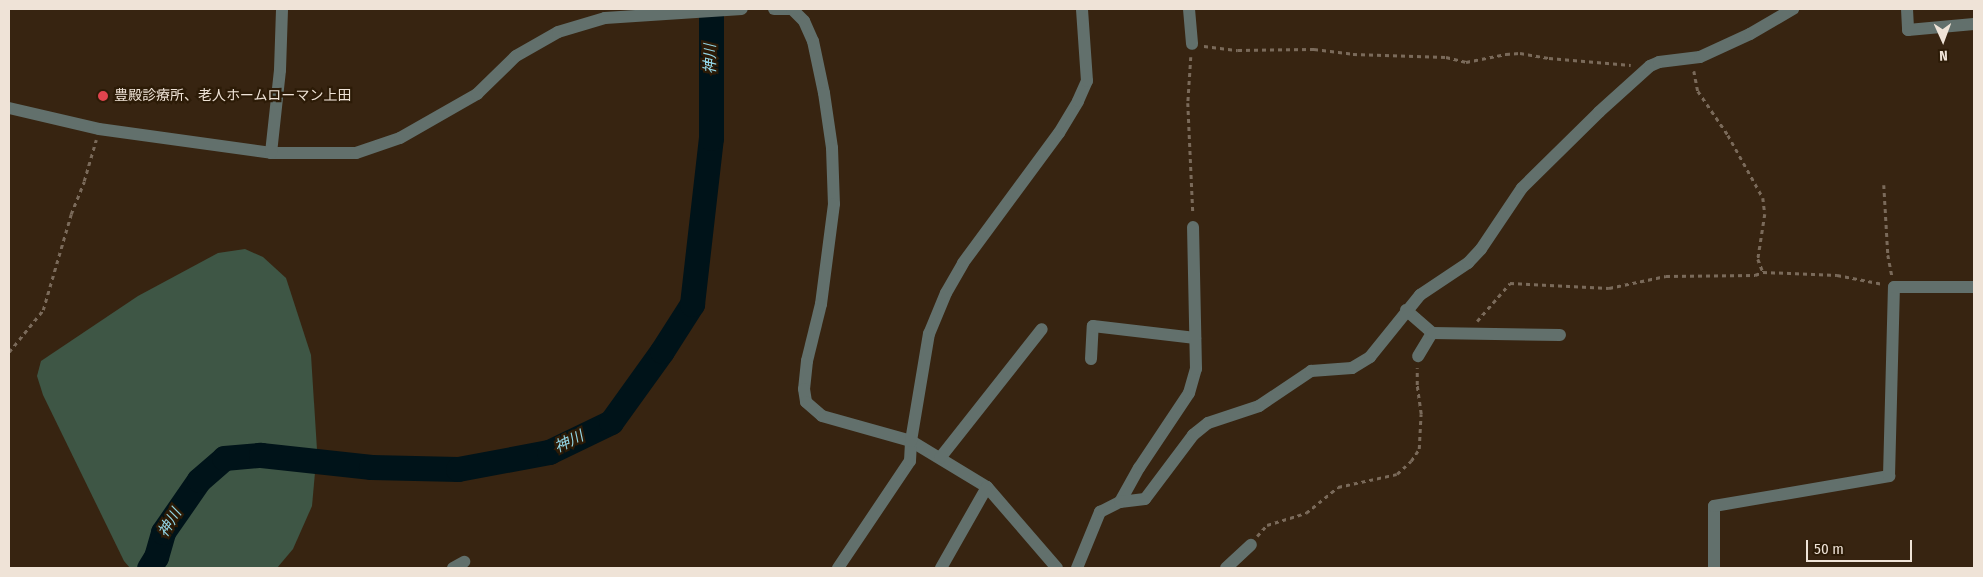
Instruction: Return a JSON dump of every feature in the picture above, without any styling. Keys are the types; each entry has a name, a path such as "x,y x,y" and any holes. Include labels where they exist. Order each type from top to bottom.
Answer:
{"street":[{"path":"271,152 280,70 282,9"},
{"path":"9,108 99,129 271,152 356,153 400,138 477,94 516,56 558,32 605,18 742,9"},
{"path":"774,9 792,9 804,21 813,41 824,93 832,148 833,213 821,304 807,362 804,389 806,402 822,416 911,441 987,487 1057,568"},
{"path":"838,568 910,461 911,441 929,334 946,293 962,263 1058,133 1078,101 1087,81 1082,9"},
{"path":"1189,9 1192,44"},
{"path":"1077,568 1100,512 1120,502 1145,499 1193,435 1208,422 1259,406 1311,371 1352,368 1370,357 1420,295 1468,263 1481,249 1522,188 1599,112 1650,66 1658,62 1700,57 1793,9"},
{"path":"1907,9 1908,30 1974,24"},
{"path":"1120,502 1139,468 1189,393 1196,369 1193,227"},
{"path":"1714,568 1714,506 1889,476 1894,287 1974,287"},
{"path":"1406,310 1432,333 1560,335"},
{"path":"1091,359 1093,326 1195,338"},
{"path":"940,458 1042,329"},
{"path":"1418,356 1432,333"},
{"path":"941,568 987,487"},
{"path":"1226,568 1251,545"}],"path":[{"path":"1193,227 1188,103 1192,44 1238,50 1314,49 1353,54 1446,57 1466,62 1520,53 1550,58 1650,66"},
{"path":"1691,58 1698,91 1728,135 1763,198 1765,214 1758,259 1763,272"},
{"path":"9,352 43,310 71,214 84,181 99,129"},
{"path":"1467,334 1510,283 1609,288 1666,276 1755,275 1763,272 1838,274 1894,287 1888,255 1884,185"},
{"path":"1251,545 1267,525 1306,513 1338,486 1397,474 1411,461 1419,450 1421,414 1417,385 1418,356"}],"green space":[{"path":"245,249 263,257 286,278 311,355 317,450 312,506 293,549 277,568 130,568 124,561 43,395 37,376 41,361 138,296 218,253"}],"waterway":[{"name":"神川","path":"149,568 156,557 163,532 199,480 224,458 261,455 371,467 458,469 549,452 611,422 662,351 692,304 711,138 711,9"}],"place":[{"name":"豊殿診療所、老人ホームローマン上田","path":"103,96"}]}
